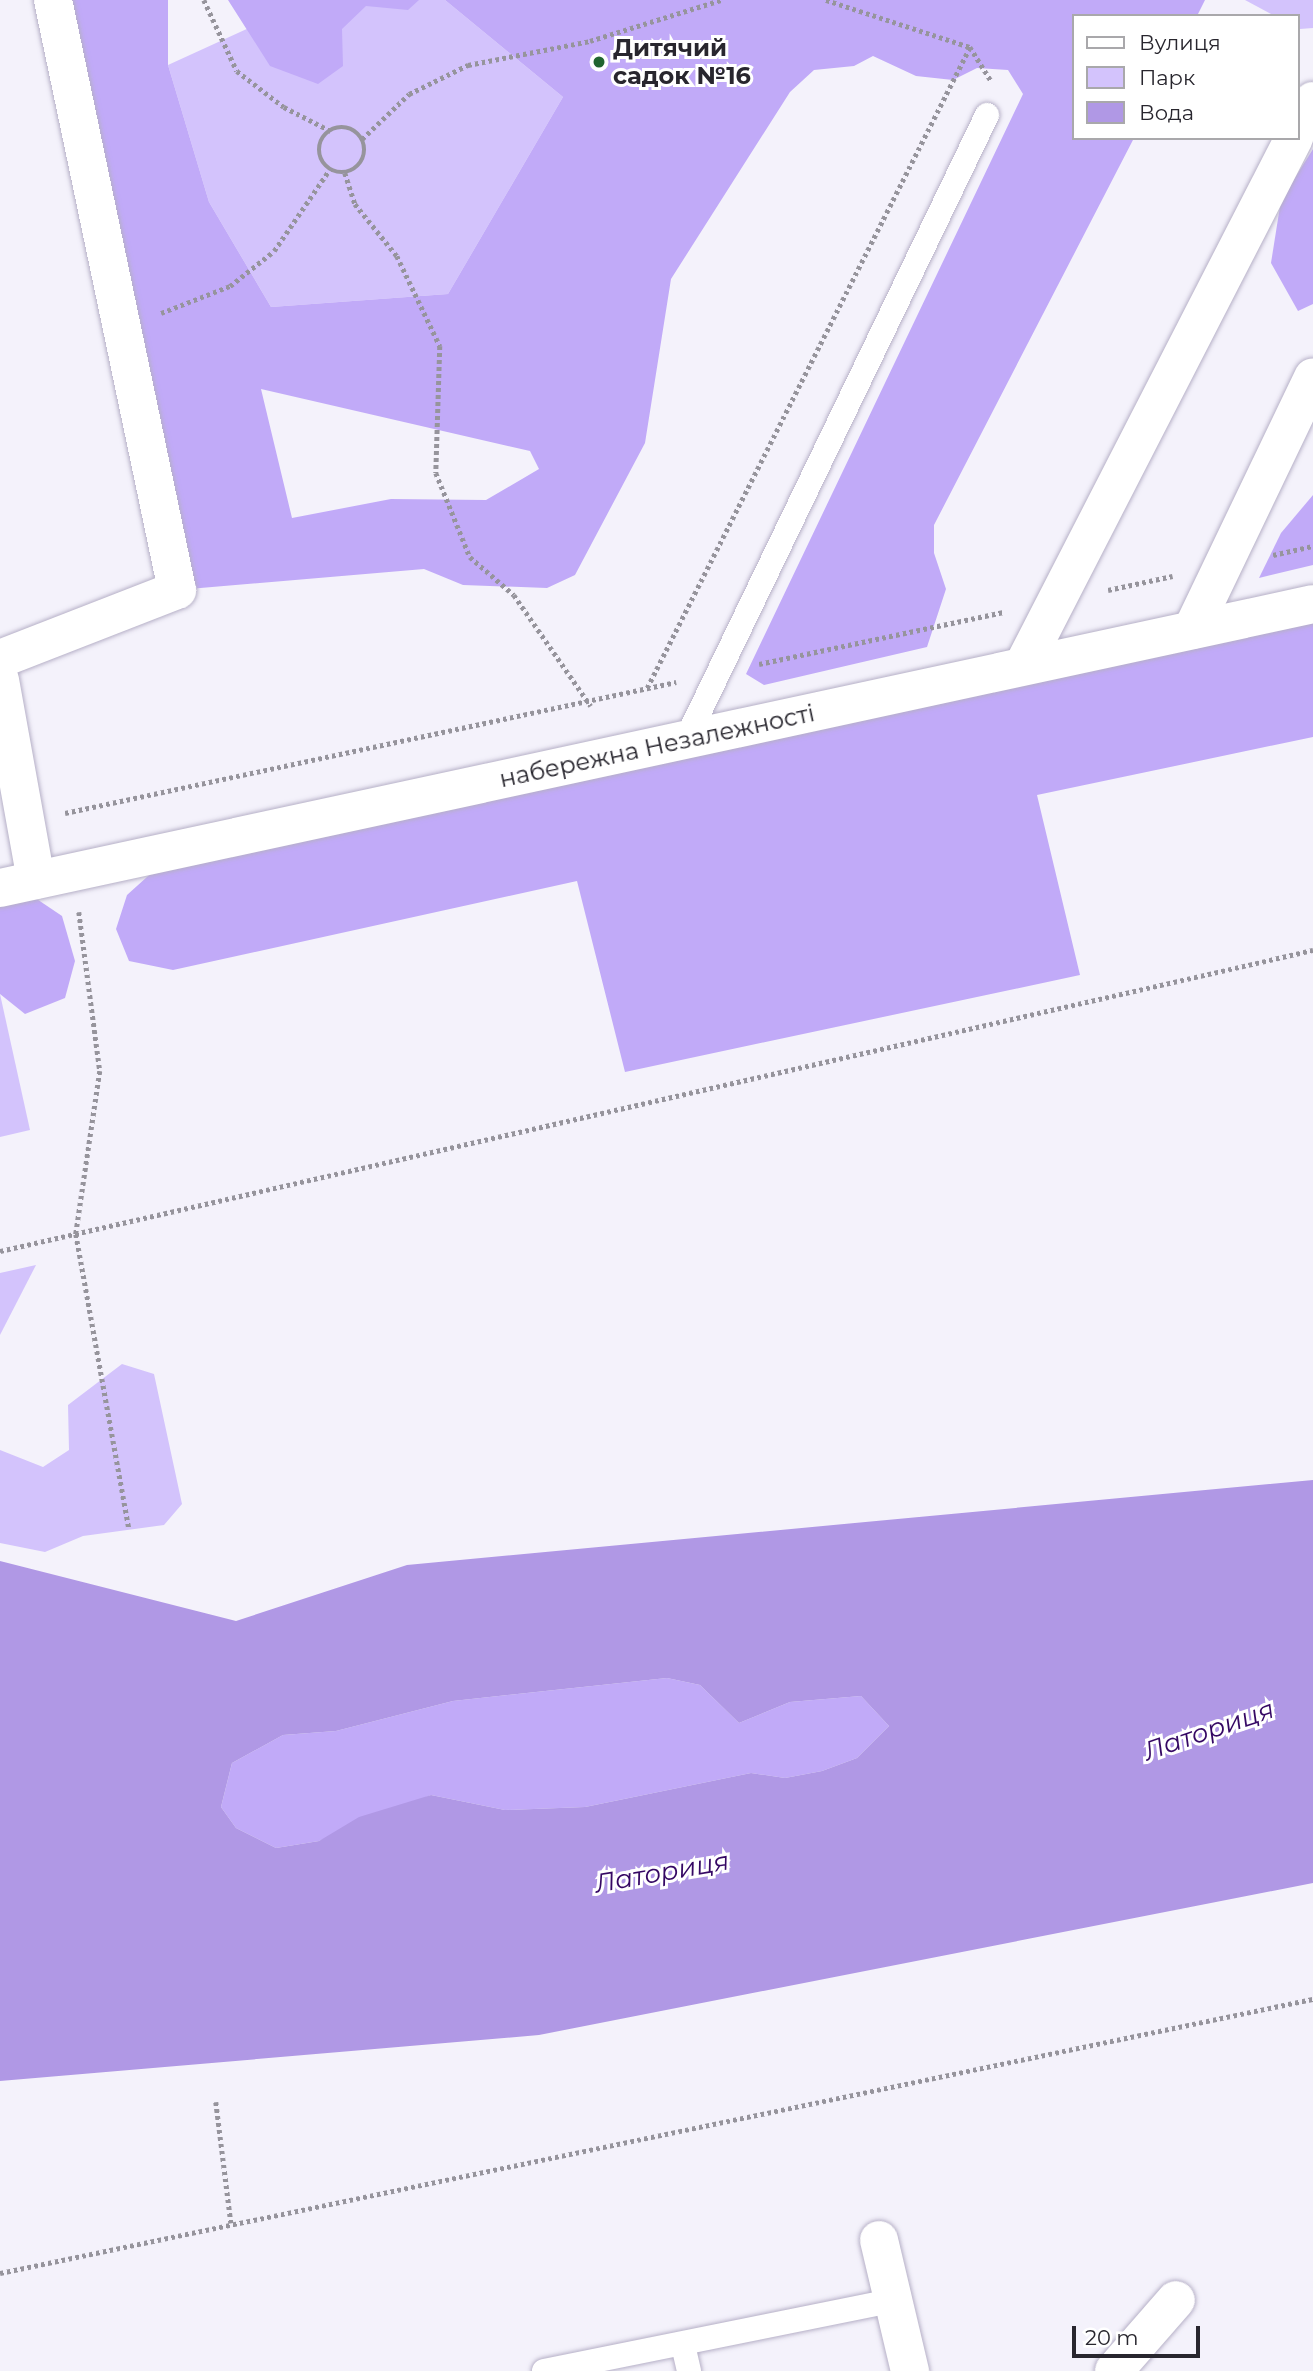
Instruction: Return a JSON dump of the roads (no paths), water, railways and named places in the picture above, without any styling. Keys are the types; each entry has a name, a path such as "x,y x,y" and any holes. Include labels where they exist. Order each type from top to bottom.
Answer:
{"street":[{"path":"0,659 177,590 53,0"},
{"path":"1299,127 1313,101"},
{"path":"1024,664 1293,140"},
{"path":"1192,630 1313,378"},
{"name":"набережна Незалежності","path":"36,880 685,742 1024,664 1313,604"},
{"path":"0,680 36,880"},
{"path":"879,2240 910,2371"},
{"path":"1114,2371 1176,2300"}],"lane":[{"path":"685,742 987,115"},
{"path":"544,2371 892,2301"},
{"path":"683,2345 689,2371"}],"water":[{"name":"Латориця","path":"1313,1480 1313,1883 539,2035 0,2081 0,1561 236,1621 407,1565","holes":["667,1678 700,1685 739,1723 790,1702 861,1696 889,1726 857,1758 822,1771 785,1778 751,1773 585,1807 505,1810 431,1795 359,1817 319,1841 276,1848 236,1828 221,1807 232,1763 283,1735 336,1731 453,1701"]}],"place":[{"name":"Дитячий садок №16","path":"599,62"}]}
